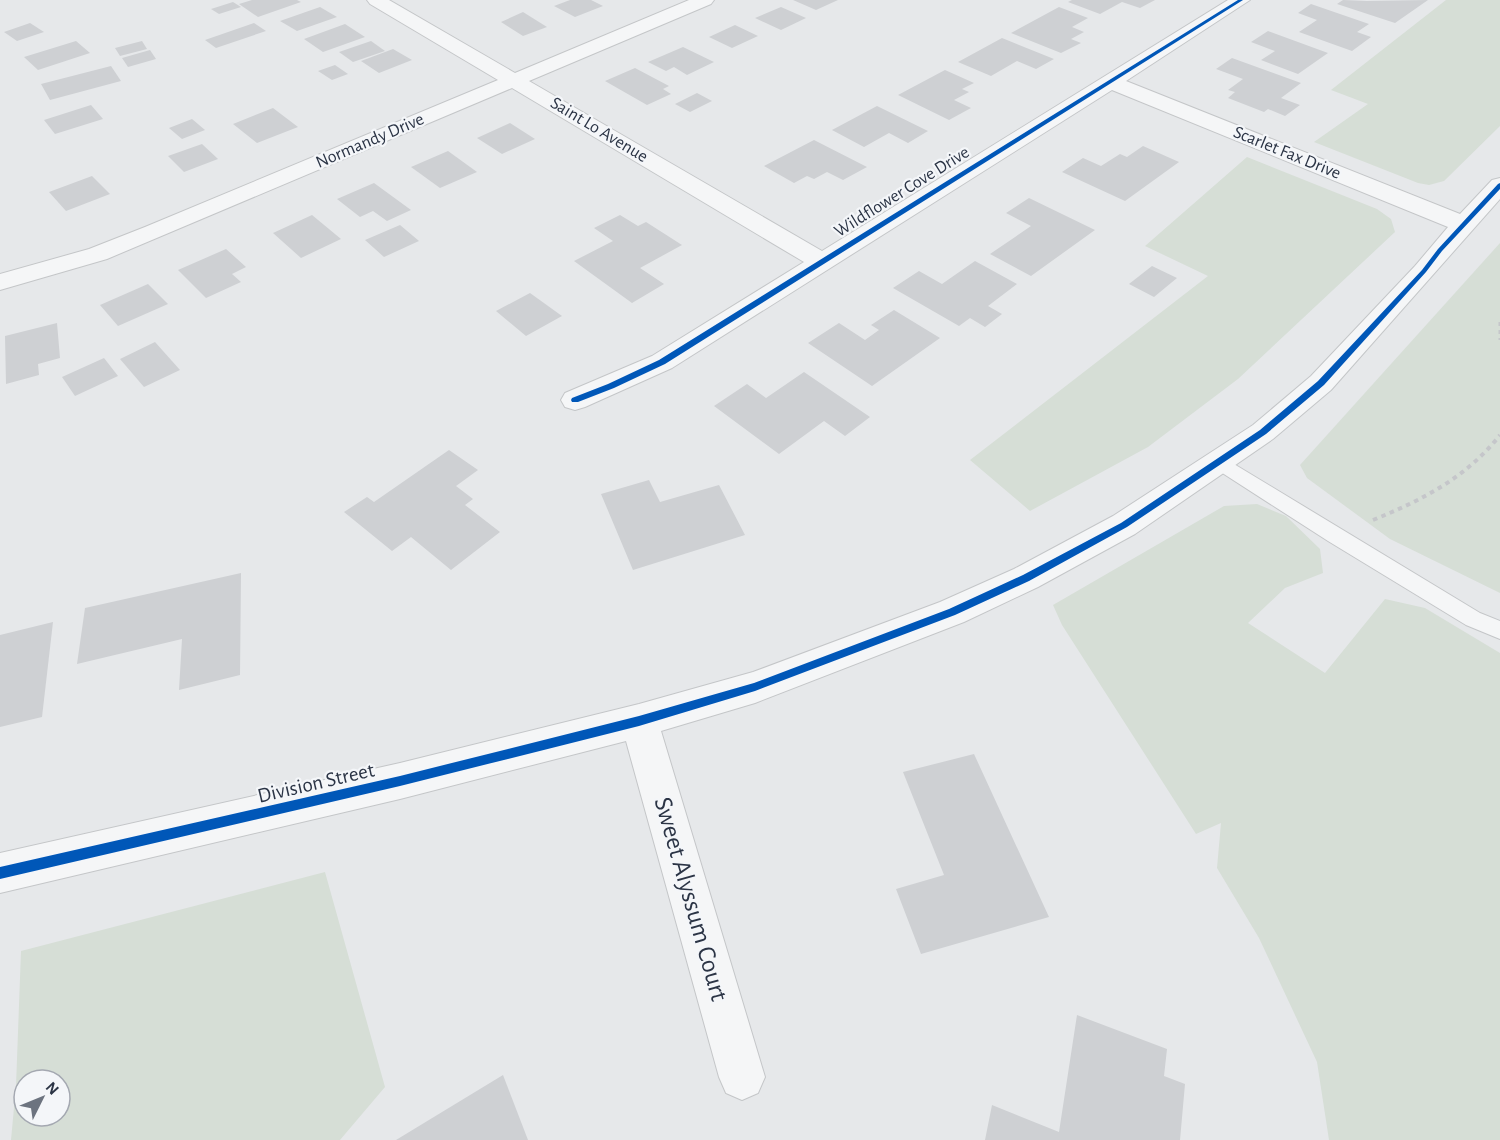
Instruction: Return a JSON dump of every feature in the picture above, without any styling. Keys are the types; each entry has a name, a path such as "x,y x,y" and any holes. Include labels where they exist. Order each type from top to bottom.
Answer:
{"street":[{"name":"Saint Lo Avenue","path":"376,0 821,261"},
{"name":"Normandy Drive","path":"0,282 98,254 144,236 705,0"},
{"name":"Wildflower Cove Drive","path":"575,400 662,362 1241,0"},
{"name":"Scarlet Fax Drive","path":"1111,82 1463,224"},
{"name":"Division Street","path":"0,873 343,795 639,721 755,687 952,612 1026,578 1124,525 1263,432 1322,382 1424,272 1463,224 1500,185"},
{"name":"Normandy Drive","path":"0,272 32,273"},
{"name":"Sweet Alyssum Court","path":"639,721 742,1077"}],"lane":[{"path":"1219,462 1335,536 1473,619 1500,630"}],"path":[{"path":"1500,322 1500,340"},
{"path":"1335,536 1416,502 1452,483 1487,455 1500,435"}],"shaded area":[{"path":"1446,0 1500,0 1500,126 1444,181 1429,185 1418,183 1314,142 1368,104 1331,90"},
{"path":"1247,157 1377,209 1391,219 1395,232 1238,379 1148,447 1030,511 970,460 1208,276 1145,246"},
{"path":"1500,243 1500,593 1390,539 1307,478 1300,465"},
{"path":"1257,504 1286,516 1320,549 1323,573 1285,588 1248,623 1325,673 1385,599 1425,608 1500,653 1500,1140 1329,1140 1317,1062 1259,938 1217,868 1221,823 1196,834 1062,625 1053,605 1224,506"},
{"path":"325,872 385,1087 340,1140 11,1140 12,1128 72,1128 72,1068 17,1068 21,951"}],"building":[{"path":"252,0 297,0 301,2 258,17 239,4"},
{"path":"570,0 591,0 603,6 575,17 554,6"},
{"path":"793,0 838,0 816,10"},
{"path":"1072,0 1155,0 1140,8 1122,2 1100,14 1068,2"},
{"path":"1343,0 1428,0 1395,23 1337,4"},
{"path":"233,2 241,7 219,14 211,9"},
{"path":"1311,4 1369,24 1357,32 1371,37 1352,51 1299,32 1317,20 1298,13"},
{"path":"320,7 337,17 297,31 280,21"},
{"path":"781,7 806,18 781,30 755,18"},
{"path":"1059,7 1088,18 1072,27 1084,32 1071,39 1081,43 1061,53 1011,33"},
{"path":"523,12 547,27 523,36 501,22"},
{"path":"30,23 44,32 17,41 4,32"},
{"path":"254,23 266,31 216,48 205,40"},
{"path":"345,24 365,37 323,52 304,39"},
{"path":"735,25 758,36 732,48 709,37"},
{"path":"1268,31 1328,53 1298,74 1261,60 1275,51 1251,42"},
{"path":"1002,38 1054,59 1036,69 1017,61 991,76 958,62"},
{"path":"76,41 90,53 38,70 24,57"},
{"path":"142,41 147,49 120,56 115,48"},
{"path":"371,41 385,51 353,62 339,52"},
{"path":"683,47 714,62 687,75 674,67 666,71 648,62"},
{"path":"393,49 412,60 379,73 361,61"},
{"path":"150,50 156,59 128,67 122,58"},
{"path":"1232,58 1301,83 1281,98 1300,105 1285,116 1268,109 1264,112 1228,98 1235,92 1228,90 1243,79 1216,69"},
{"path":"335,65 348,74 332,80 318,71"},
{"path":"111,66 121,81 50,100 41,84"},
{"path":"635,68 669,86 663,89 671,94 647,105 605,81"},
{"path":"945,70 974,83 962,89 969,92 954,100 971,108 949,120 898,95"},
{"path":"697,93 712,101 690,112 675,104"},
{"path":"91,105 103,119 55,134 44,120"},
{"path":"877,106 928,131 908,143 889,133 864,147 832,130"},
{"path":"273,108 298,127 257,143 233,124"},
{"path":"192,119 205,130 182,139 169,128"},
{"path":"510,123 535,139 502,154 477,138"},
{"path":"814,140 867,167 843,180 827,172 814,179 807,176 794,183 764,166"},
{"path":"202,144 218,159 184,172 168,156"},
{"path":"1143,146 1179,162 1125,201 1062,172 1083,158 1101,166 1120,154 1127,157"},
{"path":"448,151 477,172 440,188 411,167"},
{"path":"92,176 110,194 66,211 49,192"},
{"path":"374,183 411,210 387,221 373,211 360,217 337,199"},
{"path":"1029,198 1095,230 1031,276 990,254 1031,226 1006,213"},
{"path":"312,215 341,239 301,258 273,233"},
{"path":"620,215 638,226 646,222 682,245 640,268 664,284 632,303 574,261 613,241 594,228"},
{"path":"400,225 419,241 384,257 365,240"},
{"path":"226,249 246,267 232,274 241,282 206,298 178,270"},
{"path":"975,261 1017,284 988,306 1002,314 985,327 970,318 959,326 893,288 919,271 942,284"},
{"path":"1152,266 1177,278 1154,297 1129,284"},
{"path":"148,284 168,304 118,326 100,305"},
{"path":"530,293 562,316 526,336 496,311"},
{"path":"894,310 940,338 872,386 808,343 839,323 865,340 879,330 871,325"},
{"path":"57,323 60,358 38,364 39,375 6,384 5,336"},
{"path":"155,342 180,370 144,387 120,359"},
{"path":"104,358 118,376 75,396 62,377"},
{"path":"804,372 870,417 845,436 824,421 779,454 714,406 747,384 766,398"},
{"path":"449,450 478,470 456,486 473,499 465,505 500,532 451,570 411,537 392,551 344,512 367,497 374,502"},
{"path":"649,480 660,502 719,485 745,535 633,570 601,494"},
{"path":"241,573 240,675 179,690 182,639 77,664 85,608"},
{"path":"53,622 42,717 0,727 0,635"},
{"path":"974,754 1049,917 921,954 896,889 944,875 903,772"},
{"path":"1077,1015 1167,1049 1164,1076 1185,1084 1180,1140 985,1140 992,1105 1059,1132"},
{"path":"503,1075 528,1140 396,1140"}],"cycle path":[{"path":"575,400 662,362 1241,0"},
{"path":"0,873 400,781 639,721 755,687 952,612 1026,578 1124,525 1263,432 1321,383 1500,185"}]}
